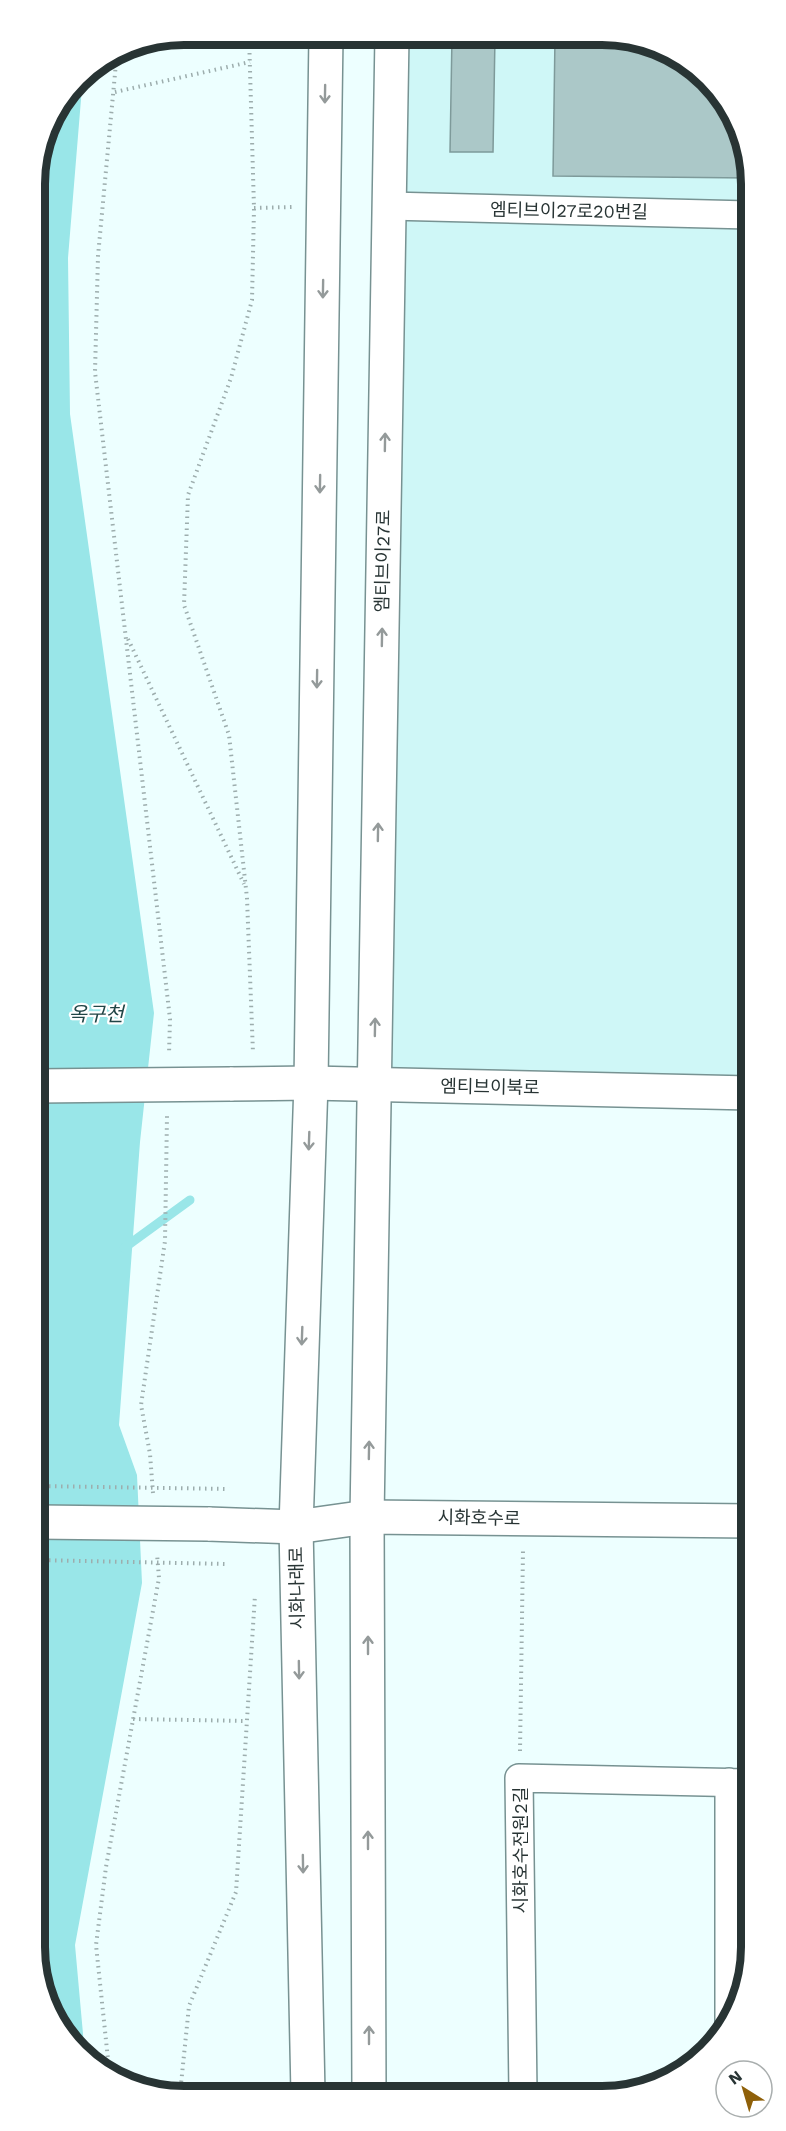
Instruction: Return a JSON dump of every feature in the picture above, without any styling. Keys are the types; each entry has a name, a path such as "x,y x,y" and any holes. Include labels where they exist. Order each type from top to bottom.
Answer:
{"main road":[{"path":"311,1083 326,45"},
{"name":"엠티브이27로","path":"374,1085 392,45"},
{"name":"엠티브이북로","path":"45,1086 311,1083 741,1093"},
{"name":"시화나래로","path":"308,2086 296,1527 311,1083"},
{"path":"369,2086 368,1517 374,1085"},
{"name":"시화호수로","path":"45,1522 296,1527 368,1517 741,1521"}],"street":[{"name":"엠티브이27로20번길","path":"389,206 741,215"},
{"name":"시화호수전원2길","path":"523,2086 519,1778 740,1782 730,2000"}],"path":[{"path":"242,1084 246,888 229,735 184,605 188,495 231,378 252,300 254,208 249,45"},
{"path":"115,92 250,62"},
{"path":"116,63 98,256 94,372 170,1019 169,1055"},
{"path":"126,635 246,888"},
{"path":"153,1499 150,1454 141,1405 165,1241 167,1115"},
{"path":"45,1486 229,1489"},
{"path":"519,1778 524,1519"},
{"path":"108,2064 96,1945 106,1867 159,1578 157,1544"},
{"path":"45,1560 225,1564"},
{"path":"181,2086 189,2006 236,1892 255,1595"},
{"path":"133,1719 247,1721"}],"shaded area":[{"path":"388,45 602,45 638,50 655,56 687,74 712,99 730,131 740,166 741,1086 374,1085"}],"water":[{"name":"옥구천","path":"82,91 68,258 70,414 154,1013 140,1142 119,1425 137,1475 142,1583 75,1945 84,2043 74,2032 52,1992 45,1947 45,175 50,148 59,123 68,107"}],"building":[{"path":"452,45 495,45 493,152 450,152"},
{"path":"555,45 602,45 620,46 655,56 687,74 700,86 712,99 730,131 736,148 741,178 553,176"}],"waterway":[{"path":"124,1248 190,1200"}]}
